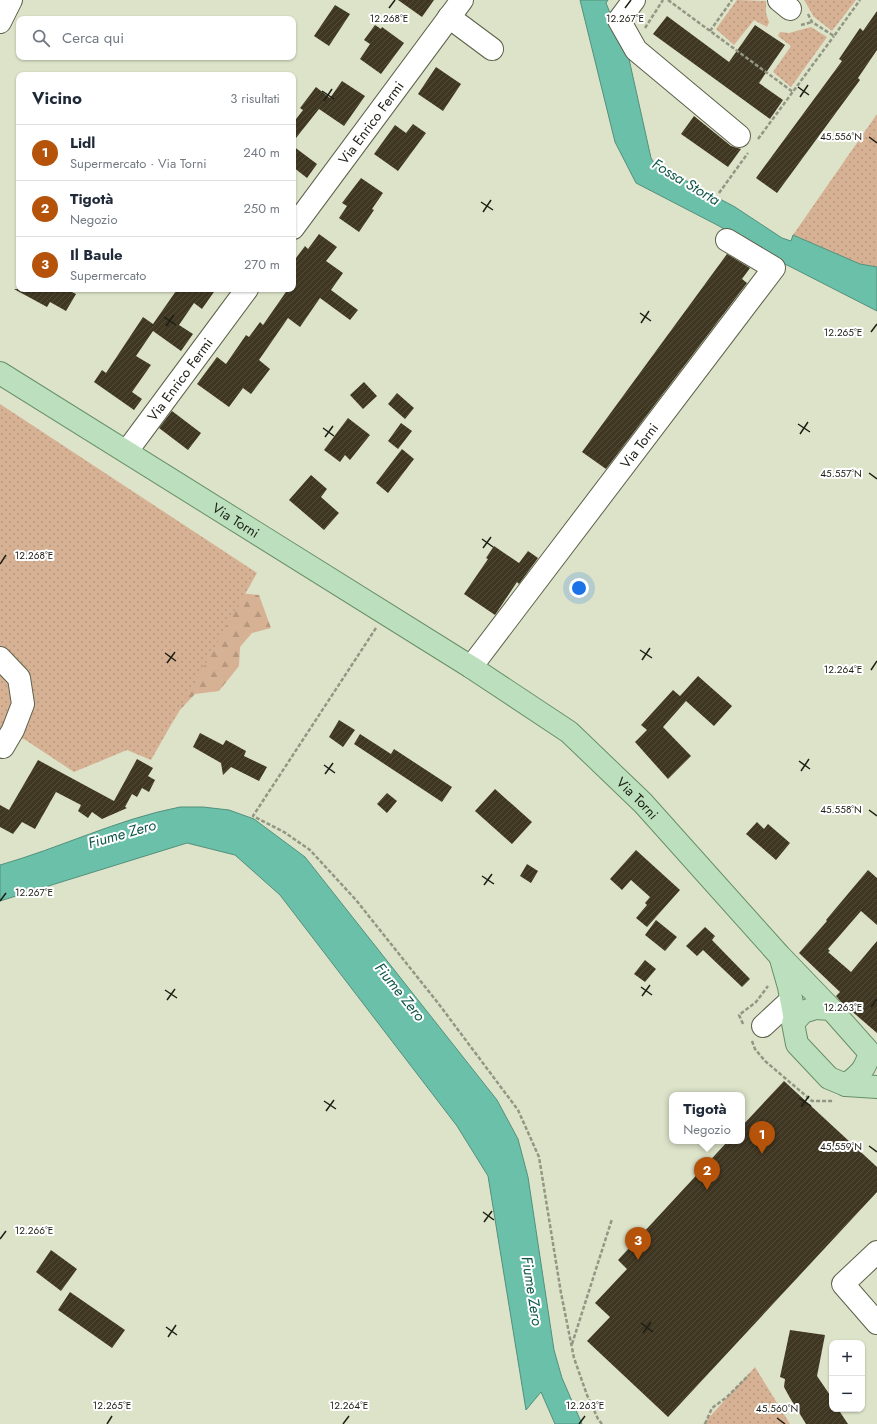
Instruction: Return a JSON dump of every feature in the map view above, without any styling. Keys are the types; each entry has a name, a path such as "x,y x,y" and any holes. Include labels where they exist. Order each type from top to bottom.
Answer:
{"main road":[{"name":"Via Torni","path":"0,374 127,451 346,590 471,667 569,732 643,803 780,956 831,1009 873,1058 861,1073 840,1093"},
{"name":"Via Torni","path":"780,956 793,1010 793,1022 797,1044 840,1093"},
{"path":"793,1010 803,1012 815,1008 831,1009"},
{"name":"Via Torni","path":"840,1093 877,1087"}],"street":[{"path":"0,22 11,0"},
{"name":"Via Enrico Fermi","path":"296,224 462,0"},
{"path":"634,0 620,20 636,50 749,142"},
{"path":"449,17 492,49"},
{"name":"Via Torni","path":"471,667 774,268 727,240"},
{"name":"Via Enrico Fermi","path":"127,451 246,292"},
{"path":"0,658 19,678 23,704 13,730 4,747"},
{"path":"752,1030 793,1010"},
{"path":"877,1252 843,1284 877,1323"}],"path":[{"path":"633,46 664,0"},
{"path":"668,0 793,92"},
{"path":"710,31 732,0"},
{"path":"719,193 749,142 793,92 860,0"},
{"path":"792,6 812,22 834,36"},
{"path":"378,625 253,816 284,832 310,850 356,900 438,1003 518,1110 539,1157 561,1293 574,1358 587,1395 598,1419 602,1424"},
{"path":"767,981 768,988 756,1002 739,1015 752,1030 755,1049 765,1061 812,1100 840,1093"},
{"path":"571,1345 612,1219"},
{"path":"705,1424 712,1408 727,1397 749,1375"}],"green space":[{"path":"737,0 766,1 766,13 769,22 767,27 754,20 734,45 716,29"},
{"path":"804,0 856,0 832,31 814,17"},
{"path":"811,27 827,37 791,87 773,72 791,46 778,36 780,32 789,33"},
{"path":"877,114 877,267 860,264 793,235"},
{"path":"0,404 257,573 151,760 127,750 74,772 24,739 0,733"},
{"path":"240,593 259,595 271,628 252,633 240,647 239,666 219,691 195,694 180,710 170,727"},
{"path":"755,1367 790,1424 703,1424"}],"water":[{"name":"Fossa Storta","path":"580,0 608,0 606,3 629,59 651,158 655,164 735,207 782,238 791,241 793,235 860,264 877,267 877,311 771,258 719,226 636,183 615,142"},
{"name":"Fiume Zero","path":"180,807 203,807 229,810 254,819 305,857 497,1100 518,1139 528,1177 554,1350 562,1378 582,1424 555,1424 541,1392 526,1410 488,1176 457,1126 280,895 235,855 187,843 0,901 0,865 112,826 157,812"}],"building":[{"path":"398,0 434,0 422,17"},
{"path":"335,5 350,14 329,46 314,36"},
{"path":"877,11 877,50 858,78 860,80 777,193 756,178 842,61 839,59 860,28 863,31"},
{"path":"667,16 729,62 755,25 785,45 759,83 783,100 770,119 653,34"},
{"path":"375,25 381,29 382,27 404,43 381,74 360,59 370,44 364,40"},
{"path":"436,67 461,84 443,111 418,94"},
{"path":"342,81 365,96 344,126 319,109 296,138 296,119 303,110 300,108 316,87 330,98"},
{"path":"694,116 731,146 741,149 728,167 681,134"},
{"path":"413,124 426,133 398,171 374,154 395,125 406,133"},
{"path":"296,148 317,164 307,178 296,169"},
{"path":"361,178 383,193 372,209 374,210 359,232 339,218 347,206 342,203"},
{"path":"319,234 337,247 326,261 343,273 331,290 358,310 350,320 320,298 300,327 288,318 259,360 270,369 251,394 243,388 229,407 197,384 217,357 226,364 246,335 249,337 260,322 263,325 286,292 296,292 296,258 305,246 308,249"},
{"path":"727,254 750,268 742,279 747,283 606,469 582,452"},
{"path":"20,292 72,292 76,294 66,311 50,302 47,307"},
{"path":"175,292 214,292 202,309 194,303 179,325 193,334 181,351 153,331 136,356 151,365 132,392 142,399 134,410 94,382 102,370 106,373 143,317 153,324"},
{"path":"364,382 377,396 363,409 350,395"},
{"path":"397,393 414,408 405,419 388,404"},
{"path":"172,411 201,433 188,450 159,428"},
{"path":"348,418 370,435 350,460 345,455 340,462 324,450"},
{"path":"401,423 412,431 398,449 388,441"},
{"path":"402,449 414,459 388,493 376,483"},
{"path":"311,475 327,489 321,497 339,513 324,530 289,500"},
{"path":"494,546 519,563 528,551 538,558 519,584 517,582 495,615 464,594 488,559 486,558"},
{"path":"698,676 732,706 714,726 686,701 663,727 691,756 668,779 635,742 647,730 641,725 673,690 680,696"},
{"path":"339,720 355,730 343,747 329,737"},
{"path":"200,733 223,745 226,740 246,751 244,756 267,767 259,781 231,767 223,775 221,763 193,747"},
{"path":"360,734 391,754 394,749 452,787 442,802 354,744"},
{"path":"137,759 153,768 148,776 155,780 149,792 142,788 137,797 132,794 125,807 127,808 102,819 92,812 88,818 78,811 81,805 56,792 35,829 22,822 13,834 0,827 0,805 9,810 38,760 114,801"},
{"path":"495,789 532,822 512,844 475,811"},
{"path":"387,793 397,801 387,813 377,804"},
{"path":"757,822 764,829 768,824 790,843 776,860 746,834"},
{"path":"636,850 680,890 647,927 636,918 647,905 645,903 650,897 631,880 622,890 610,879"},
{"path":"527,864 538,871 531,883 520,876"},
{"path":"868,870 877,878 877,925 861,911 828,949 830,951 828,952 851,972 877,941 877,1033 841,1002 836,996 840,992 799,953"},
{"path":"656,920 677,937 665,951 645,935"},
{"path":"705,927 715,936 712,940 750,979 742,987 703,950 697,956 686,946"},
{"path":"645,960 656,969 645,982 634,974"},
{"path":"784,1081 877,1167 877,1192 668,1417 587,1341 610,1317 595,1303 627,1269 618,1260 725,1144 745,1144 745,1123"},
{"path":"51,1250 77,1269 61,1291 36,1272"},
{"path":"70,1292 125,1330 112,1348 58,1310"},
{"path":"790,1330 825,1335 817,1376 829,1394 829,1412 840,1412 848,1424 806,1424 784,1387 785,1379 780,1377"}],"place":[{"name":"Lidl","path":"762,1154"},
{"name":"Tigotà","path":"707,1190"},
{"name":"Il Baule","path":"638,1260"}]}
